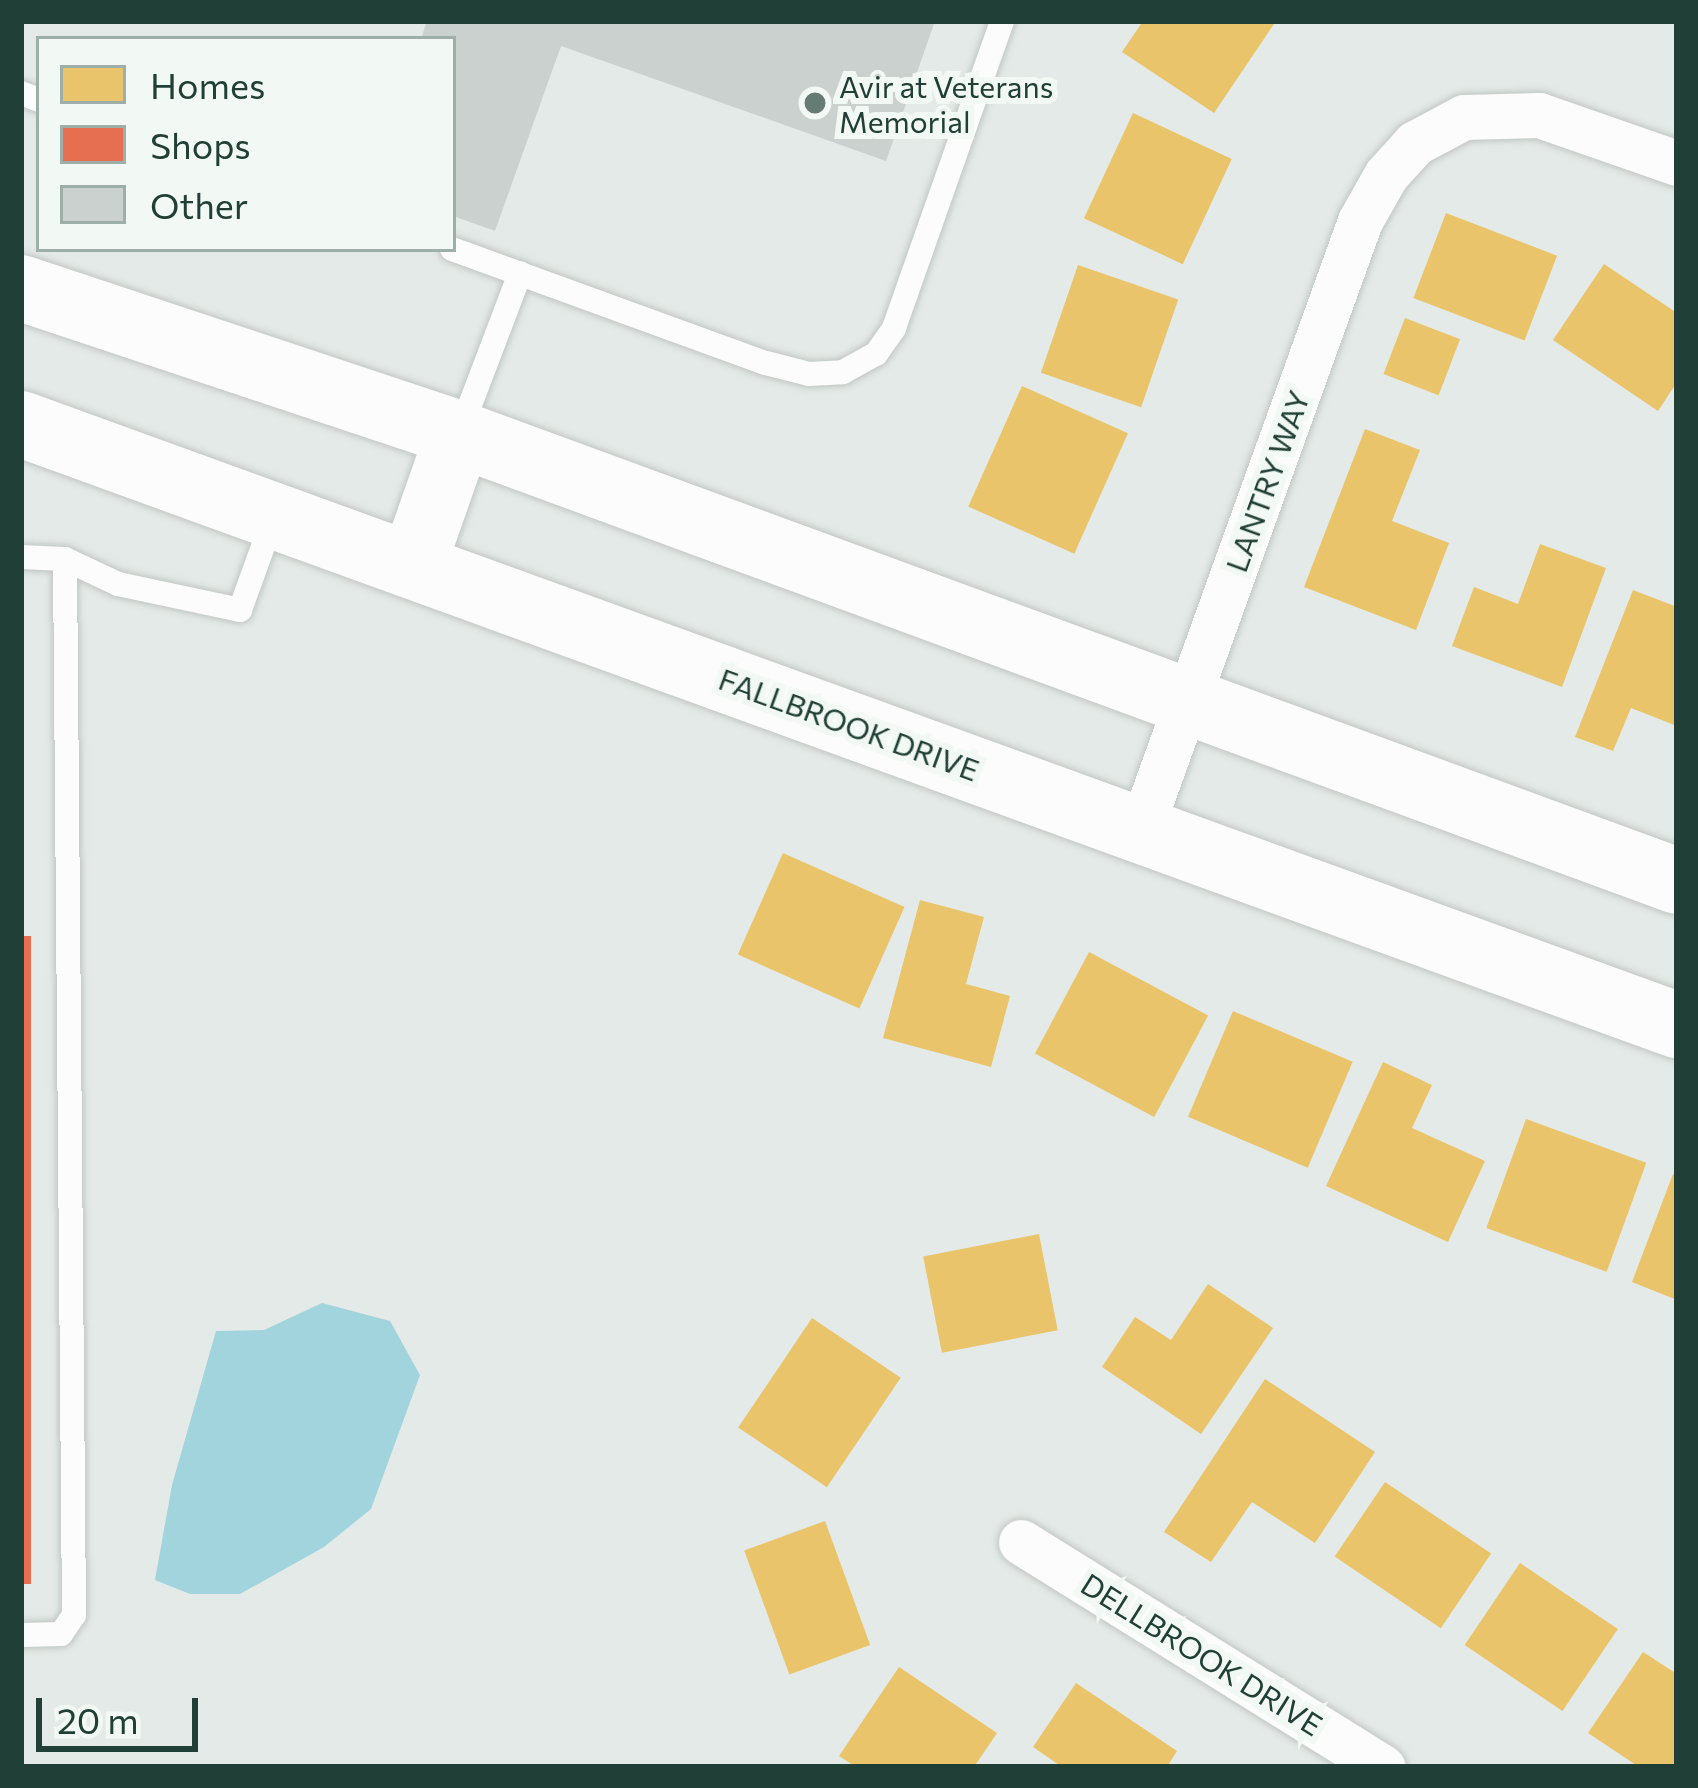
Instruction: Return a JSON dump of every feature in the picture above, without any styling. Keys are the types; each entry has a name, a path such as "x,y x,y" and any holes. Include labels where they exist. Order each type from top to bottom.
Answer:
{"main road":[{"path":"21,288 459,434 1677,881"},
{"name":"FALLBROOK DRIVE","path":"21,424 1677,1025"},
{"path":"413,565 459,434"}],"street":[{"name":"LANTRY WAY","path":"1140,831 1360,221 1414,142 1464,117 1539,115 1677,164"},
{"name":"DELLBROOK DRIVE","path":"1021,1541 1383,1767"}],"lane":[{"path":"456,250 766,363 843,372 876,354 894,328 1002,21"},
{"path":"459,434 520,274"},
{"path":"21,557 65,559 118,584 240,610 274,516"},
{"path":"21,1635 61,1634 74,1616 65,559"}],"water":[{"path":"322,1303 390,1321 420,1375 371,1509 324,1547 240,1594 190,1594 155,1580 172,1485 216,1331 264,1330"}],"building: Homes":[{"path":"1143,21 1276,21 1214,113 1122,52"},
{"path":"1133,113 1232,159 1183,264 1084,218"},
{"path":"1446,213 1557,256 1524,341 1413,298"},
{"path":"1604,264 1677,313 1677,382 1658,411 1553,340"},
{"path":"1078,265 1178,300 1141,407 1041,373"},
{"path":"1405,318 1460,339 1439,395 1383,374"},
{"path":"1022,386 1128,433 1074,554 968,507"},
{"path":"1365,429 1420,450 1392,521 1449,543 1416,630 1304,587"},
{"path":"1540,544 1606,568 1562,687 1452,646 1474,587 1518,604"},
{"path":"1633,590 1677,607 1677,726 1631,708 1613,751 1575,737"},
{"path":"783,853 905,907 859,1008 738,954"},
{"path":"920,900 984,917 966,984 1010,996 991,1067 883,1038"},
{"path":"1089,952 1208,1015 1154,1117 1035,1054"},
{"path":"1233,1011 1353,1062 1308,1168 1188,1117"},
{"path":"1383,1062 1432,1085 1412,1128 1485,1161 1448,1242 1326,1186"},
{"path":"1526,1119 1646,1163 1607,1272 1486,1228"},
{"path":"1673,1174 1677,1176 1677,1300 1632,1282"},
{"path":"1039,1234 1058,1330 942,1353 923,1257"},
{"path":"1208,1284 1273,1328 1201,1434 1102,1367 1135,1317 1171,1340"},
{"path":"812,1318 901,1378 827,1487 738,1427"},
{"path":"1265,1379 1375,1452 1315,1543 1252,1502 1211,1562 1164,1532"},
{"path":"1385,1482 1491,1554 1441,1628 1335,1557"},
{"path":"825,1521 870,1645 789,1674 744,1550"},
{"path":"1520,1563 1618,1629 1562,1711 1465,1645"},
{"path":"1643,1652 1677,1674 1677,1767 1639,1767 1588,1733"},
{"path":"899,1667 997,1733 974,1767 856,1767 839,1756"},
{"path":"1076,1683 1177,1751 1167,1767 1062,1767 1033,1747"}],"building: Shops":[{"path":"21,936 31,936 31,1584 21,1584"}],"building: Other":[{"name":"Avir at Veterans Memorial","path":"427,21 935,21 886,161 561,46 495,231 456,217 456,36 422,36"}],"place":[{"name":"Avir at Veterans Memorial","path":"815,103"}]}
